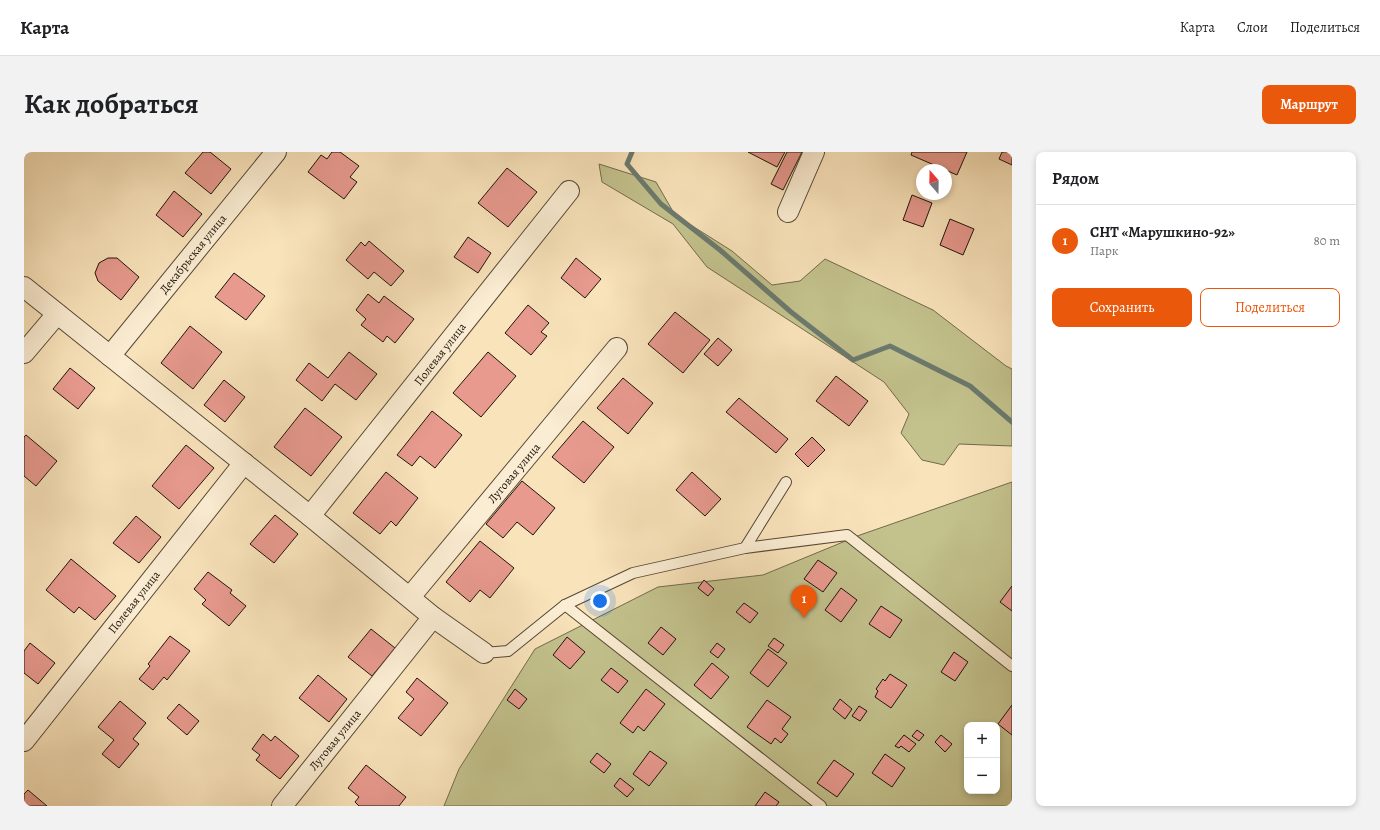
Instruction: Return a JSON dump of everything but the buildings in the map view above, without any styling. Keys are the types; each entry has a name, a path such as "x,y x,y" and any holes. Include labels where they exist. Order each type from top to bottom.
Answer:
{"street":[{"name":"Декабрьская улица","path":"110,356 276,152"},
{"path":"788,212 814,152"},
{"name":"Полевая улица","path":"310,516 569,191"},
{"path":"24,287 310,516 433,617 484,653"},
{"path":"24,353 57,314"},
{"name":"Луговая улица","path":"410,597 617,348"},
{"name":"Полевая улица","path":"24,741 244,463"},
{"name":"Луговая улица","path":"282,806 433,617"}],"lane":[{"path":"745,548 786,482"},
{"path":"484,653 508,651 565,605 633,573 745,548 847,535 1012,666"},
{"path":"565,605 822,806"}],"shaded area":[{"path":"599,164 656,182 675,215 732,251 772,285 800,281 825,259 933,310 1012,369 1012,446 959,444 944,465 922,460 901,433 909,414 884,382 707,267 673,224 602,182"},
{"path":"1012,482 1012,806 444,806 459,769 535,649 658,587 763,575 860,535"}],"waterway":[{"path":"632,152 627,164 661,204 720,250 791,312 853,360 890,346 970,386 1012,422"}],"place":[{"name":"СНТ «Марушкино-92»","path":"804,618"}]}
